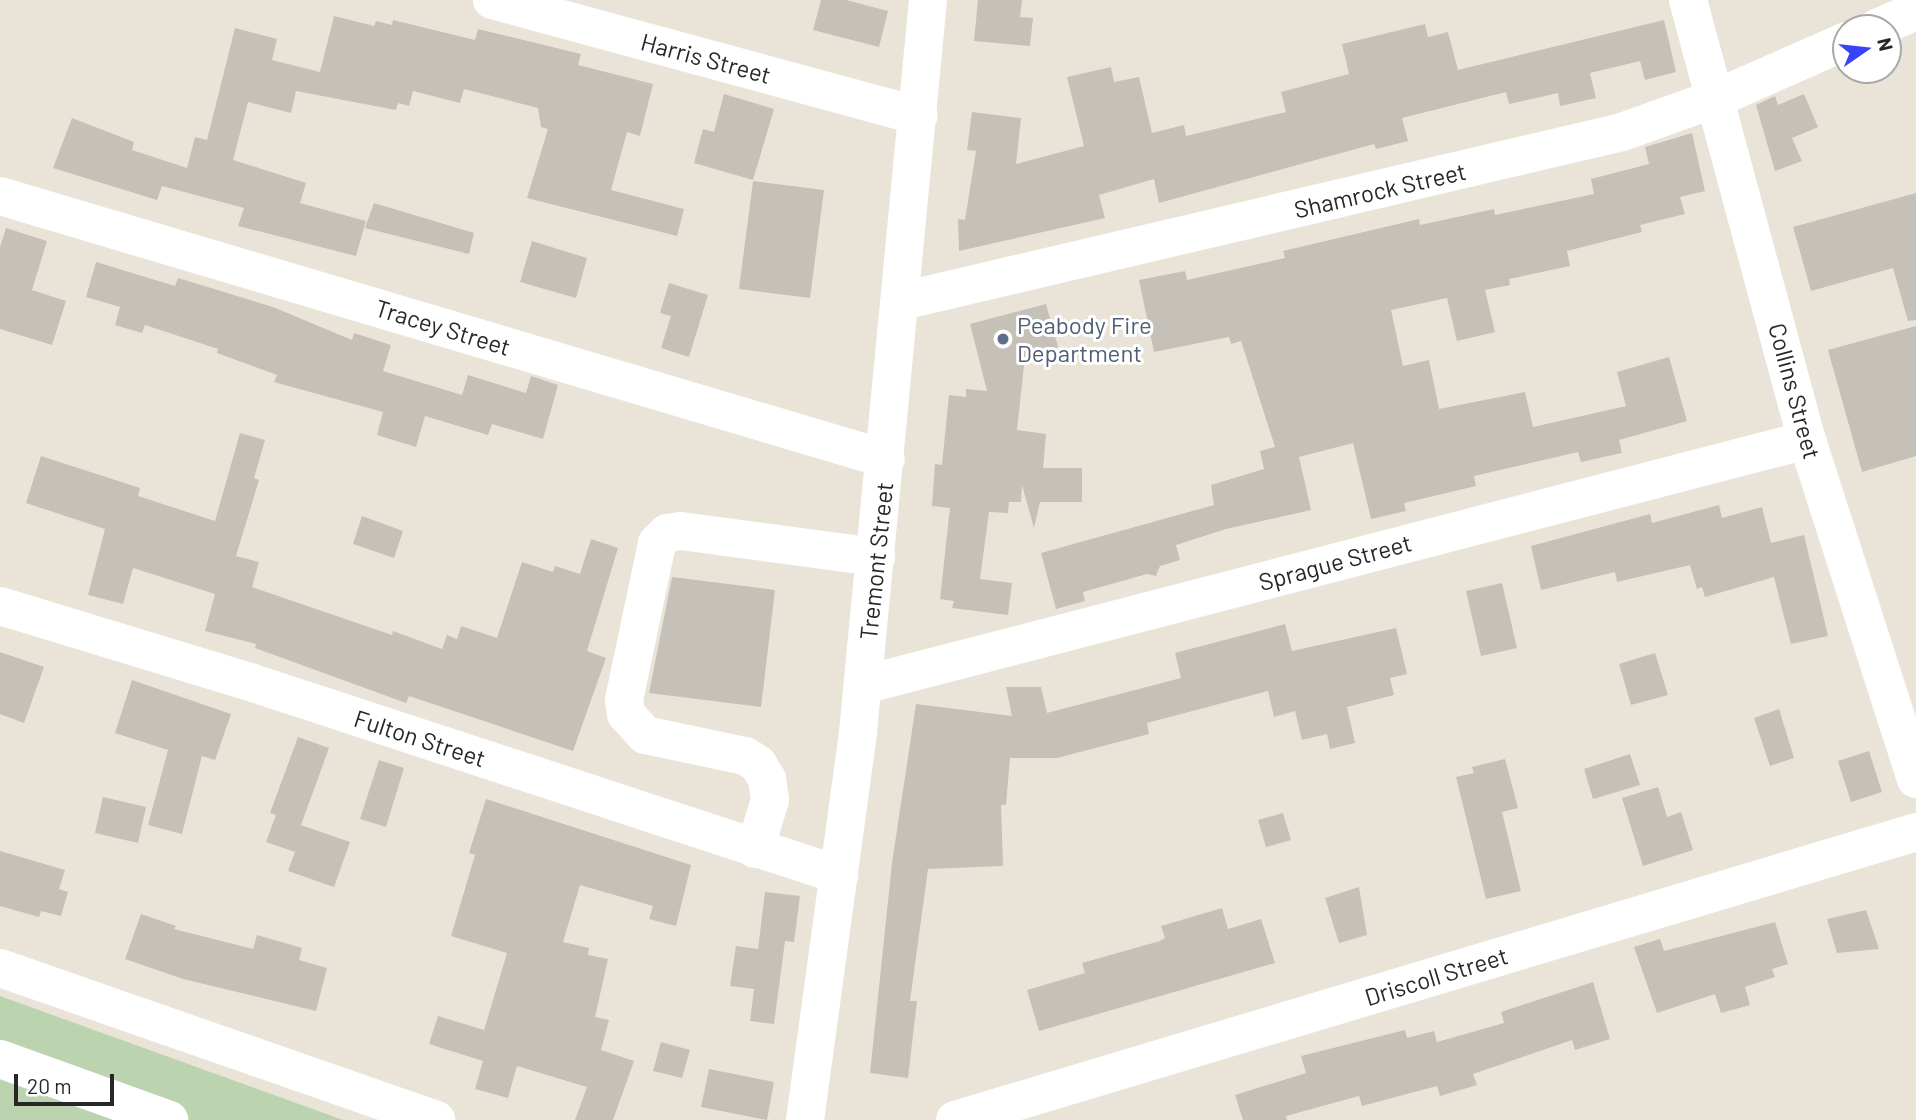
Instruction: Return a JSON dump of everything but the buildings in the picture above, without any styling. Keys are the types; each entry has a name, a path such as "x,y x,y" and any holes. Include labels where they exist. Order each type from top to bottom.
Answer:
{"street":[{"name":"Harris Street","path":"492,0 919,116"},
{"name":"Tremont Street","path":"805,1120 863,685 902,301 928,0"},
{"name":"Collins Street","path":"1688,0 1717,98 1807,440 1916,779"},
{"name":"Shamrock Street","path":"902,301 1562,148 1717,98 1832,47"},
{"name":"Tracey Street","path":"0,196 886,459"},
{"name":"Sprague Street","path":"863,685 1807,440"},
{"path":"755,849 769,800 767,779 758,764 745,756 645,736 626,713 624,700 657,543 667,533 681,531 876,557"},
{"name":"Fulton Street","path":"0,606 253,683 839,875"},
{"name":"Driscoll Street","path":"955,1120 1916,832"},
{"path":"0,968 436,1120"},
{"path":"0,1059 169,1120"}],"green space":[{"path":"0,996 343,1120 0,1120"}],"place":[{"name":"Peabody Fire Department","path":"1003,339"}]}
